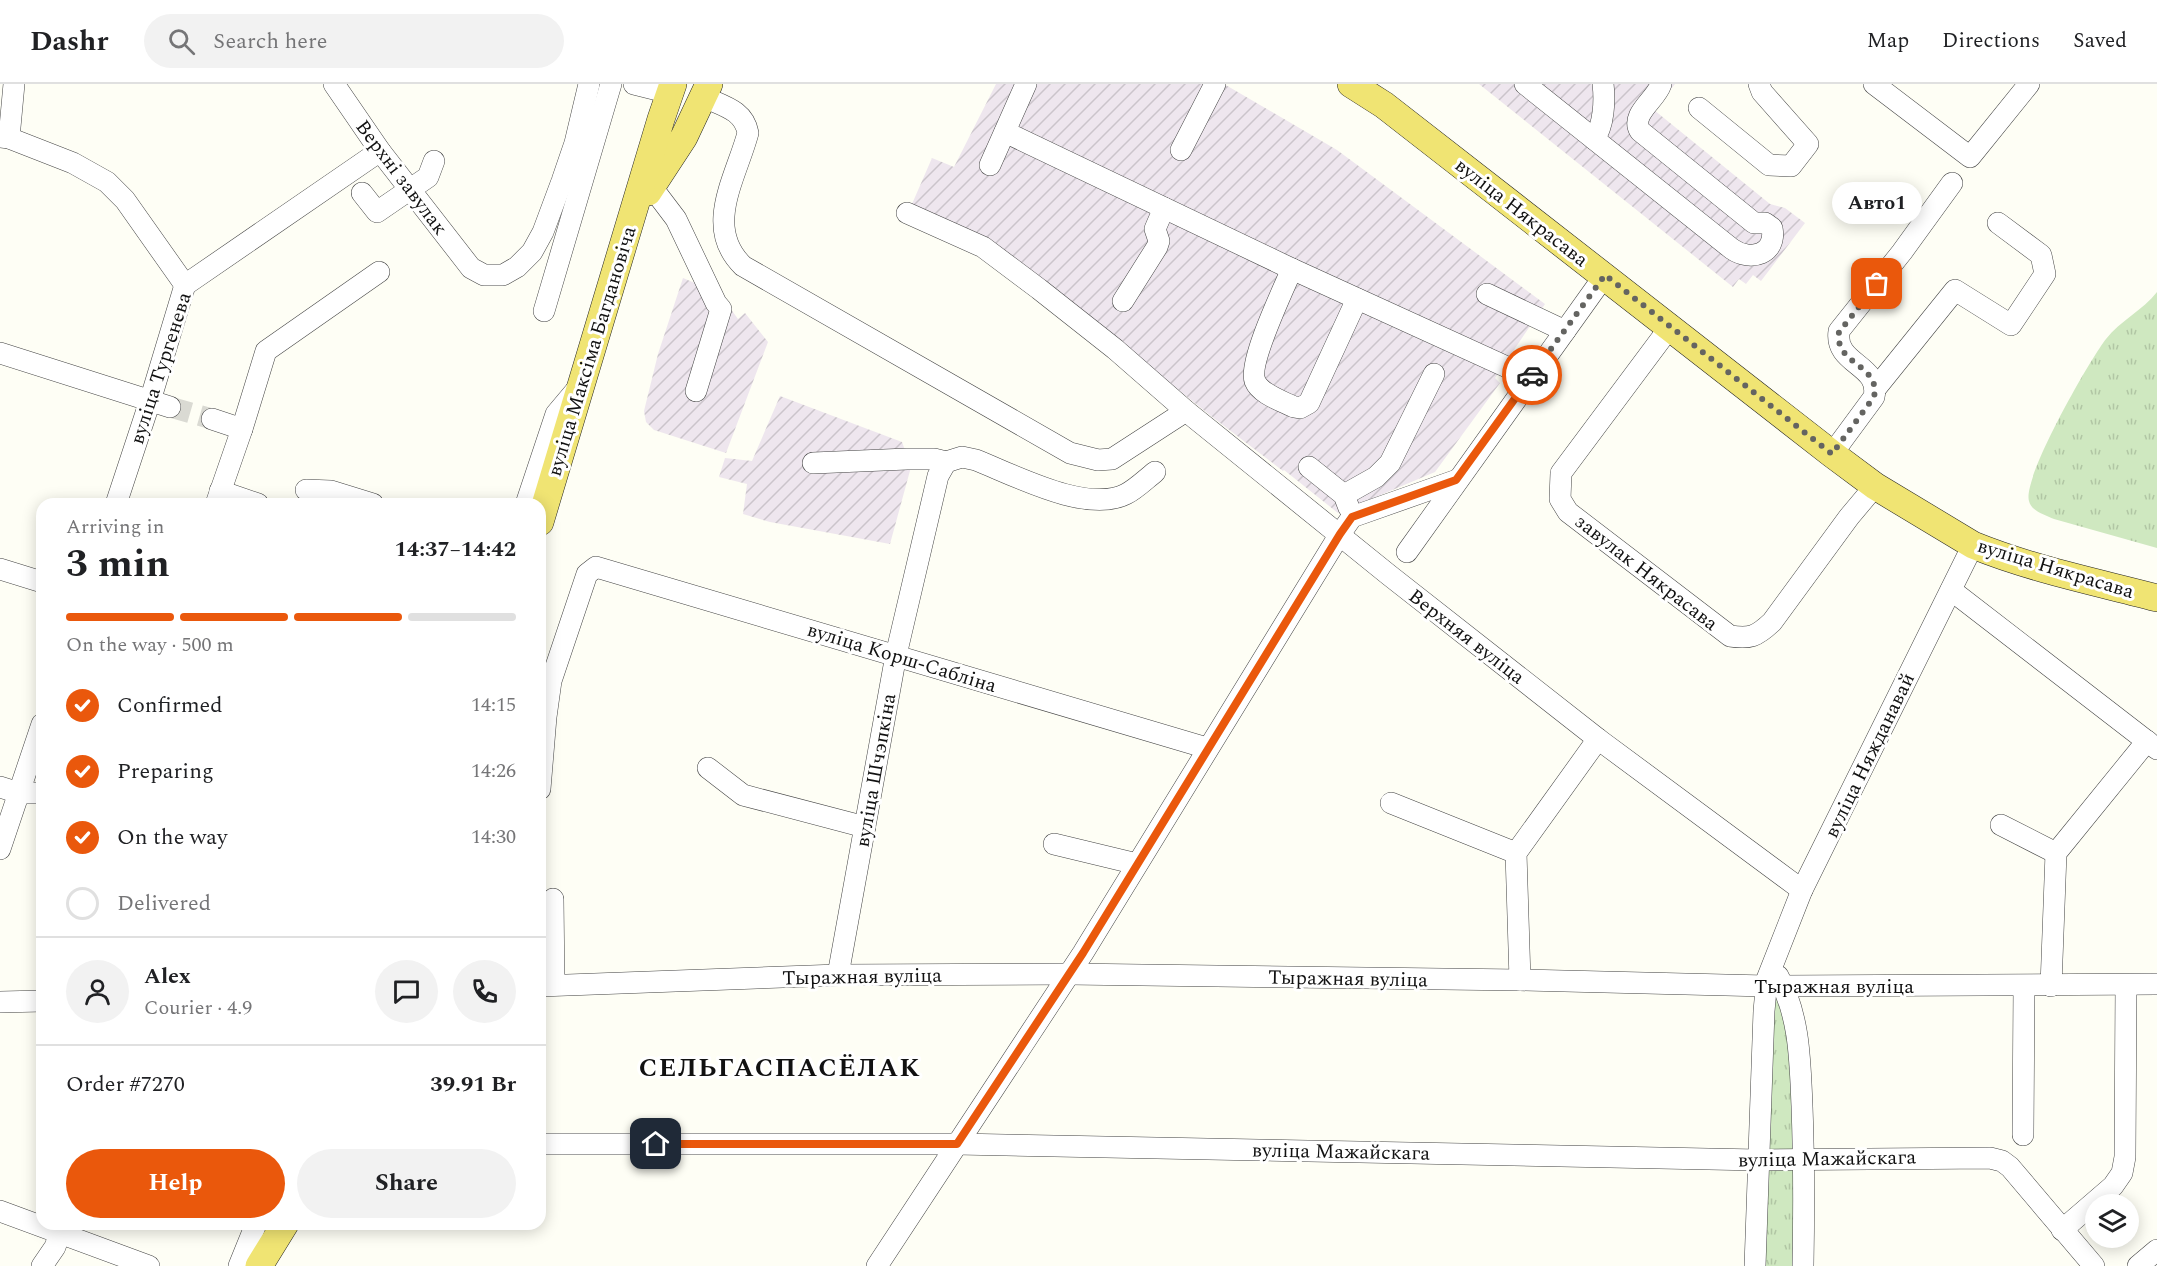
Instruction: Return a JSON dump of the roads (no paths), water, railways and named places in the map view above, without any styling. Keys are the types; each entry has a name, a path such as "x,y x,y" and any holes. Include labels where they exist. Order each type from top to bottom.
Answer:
{"main road":[{"name":"вуліца Някрасава","path":"1351,84 1384,105 1875,486 1973,545 2018,561 2157,598"},
{"path":"673,87 672,129 684,136"},
{"name":"вуліца Максіма Багдановіча","path":"546,502 673,87"},
{"name":"вуліца Максіма Багдановіча","path":"632,215 684,136 706,90"},
{"path":"259,1266 281,1230"}],"street":[{"path":"14,84 5,138 73,163 107,182 125,200 184,285"},
{"name":"Верхні завулак","path":"334,84 380,151 471,268 484,275 503,275 518,267 532,252 543,232 565,172 590,84"},
{"path":"544,311 611,84"},
{"path":"634,84 673,87"},
{"path":"990,165 1026,84"},
{"path":"1181,150 1215,84"},
{"path":"1525,84 1740,255 1751,256 1762,252 1770,246 1774,236 1772,228 1765,223 1754,223 1640,131 1636,125 1638,118 1659,91 1661,84"},
{"path":"1594,139 1601,122 1603,84"},
{"path":"1699,108 1769,165 1791,166 1808,144 1761,92 1759,84"},
{"path":"1874,84 1970,157 2029,84"},
{"path":"706,90 746,122 748,133 724,210 723,228 727,244 743,267 1070,453 1098,460 1112,459 1186,411"},
{"path":"1005,132 1292,269 1531,378"},
{"name":"вуліца Тургенева","path":"119,498 160,404 184,285 380,151"},
{"path":"362,193 377,212 428,177 434,161"},
{"path":"1876,388 1873,378 1842,351 1838,341 1839,332 1902,252 1952,183"},
{"path":"651,186 676,219 716,303 722,309 696,391"},
{"path":"1123,301 1158,247 1155,229 1164,208"},
{"name":"Верхняя вуліца","path":"907,213 983,247 1115,349 1186,411 1346,526 1389,575 1598,739 1802,890"},
{"path":"1832,454 1874,397 1876,388 1955,290 2011,325 2045,274 2041,255 1998,223"},
{"path":"1292,269 1256,357 1254,374 1261,389 1294,407 1300,408 1309,403 1357,299"},
{"path":"218,498 266,351 379,272"},
{"path":"1407,552 1456,480 1605,275"},
{"path":"1487,294 1564,331"},
{"name":"завулак Някрасава","path":"1670,327 1561,472 1560,499 1568,512 1730,636 1747,638 1761,633 1772,622 1849,517 1875,486"},
{"path":"0,352 160,404"},
{"path":"1344,495 1376,477 1390,463 1434,374"},
{"path":"528,498 556,414 581,384"},
{"path":"212,419 242,429"},
{"path":"813,463 906,459 934,459 945,462 962,457 976,460 1071,497 1088,501 1107,500 1125,495 1155,472"},
{"name":"вуліца Шчэпкіна","path":"838,975 896,655 938,476 945,462"},
{"path":"1309,467 1344,495 1346,526"},
{"path":"877,1266 1069,974 1346,526 1456,480"},
{"path":"315,495 331,491 354,498"},
{"name":"вуліца Няжданавай","path":"1755,1266 1758,1160 1774,980 1802,890 1973,545"},
{"name":"вуліца Корш-Сабліна","path":"546,717 551,681 587,574 596,567 1207,748"},
{"path":"0,568 36,580"},
{"path":"1951,590 2152,745 2056,853 2051,986"},
{"path":"0,849 9,790 36,736"},
{"path":"1520,980 1516,853 1598,739"},
{"path":"708,768 743,795 865,827"},
{"path":"9,790 36,792"},
{"path":"1391,803 1516,853"},
{"path":"2001,825 2056,853"},
{"path":"1054,843 1137,864"},
{"path":"547,985 553,899"},
{"name":"Тыражная вуліца","path":"547,985 838,975 1069,974 1520,980 1774,980 2024,986 2157,984"},
{"path":"1774,980 1793,1014 1798,1041 1804,1160 1803,1266"},
{"path":"2062,1230 2113,1186 2122,1173 2125,1157 2126,985"},
{"path":"2023,1135 2024,986"},
{"path":"0,1002 36,1001"},
{"name":"вуліца Мажайскага","path":"546,1144 957,1144 1758,1160 1990,1158 2002,1161 2010,1167 2094,1266"},
{"path":"0,1211 36,1222"},
{"path":"42,1266 54,1247 61,1230"},
{"path":"63,1230 149,1266"},
{"path":"239,1266 254,1230"},
{"path":"2138,1266 2157,1250"}],"tunnel":[{"path":"170,407 212,419"}],"place":[{"name":"Авто1","path":"1877,284"}],"district":[{"name":"СЕЛЬГАСПАСЁЛАК","path":"780,1067"}]}
